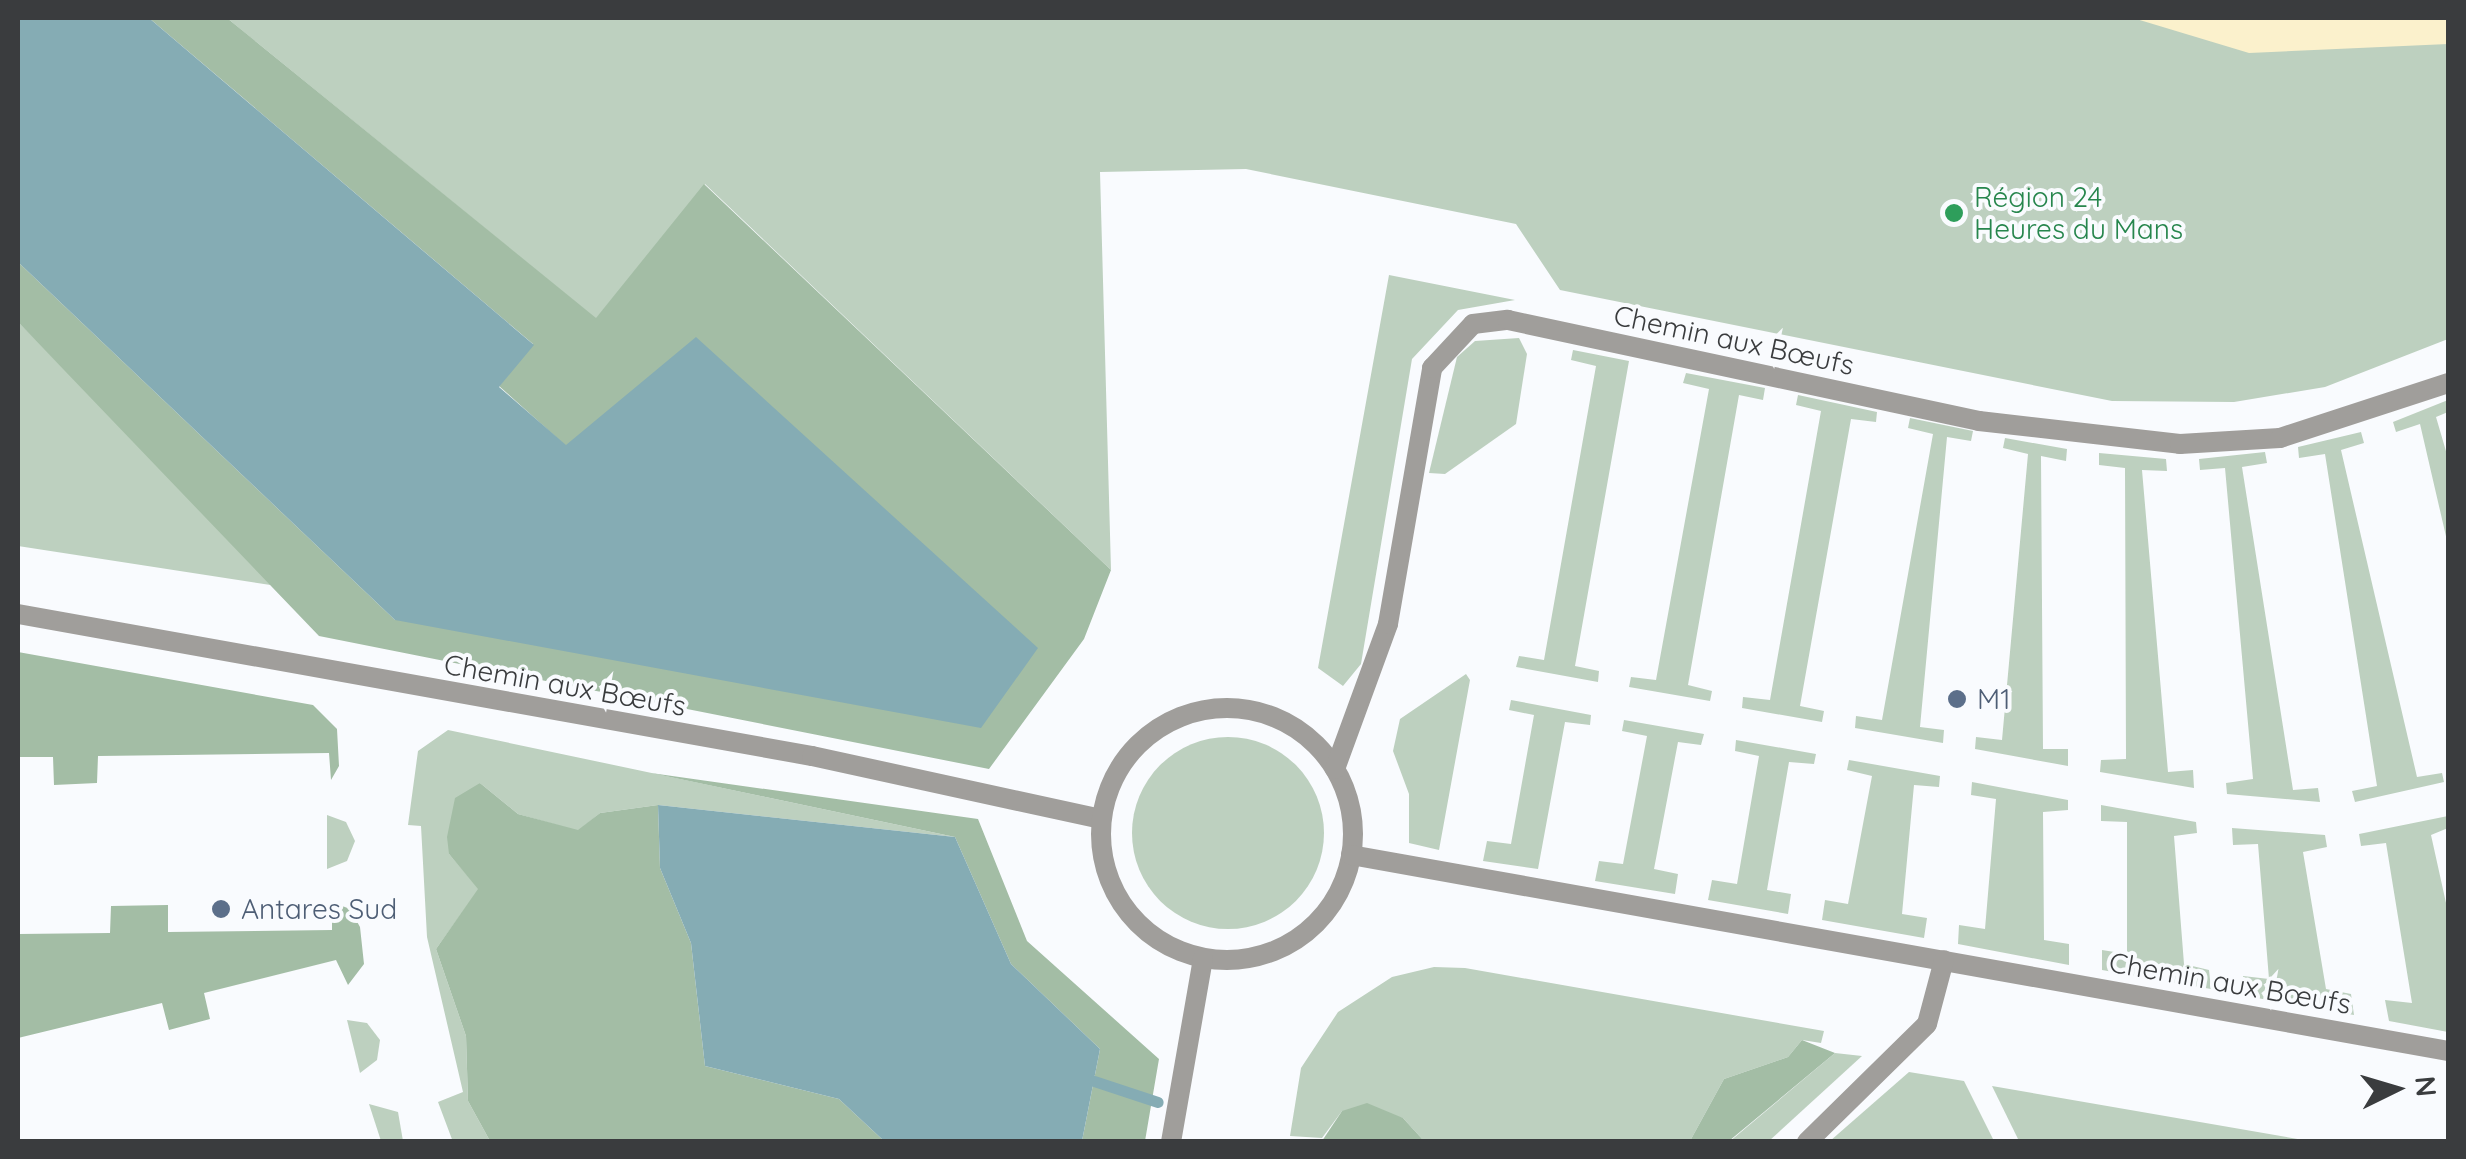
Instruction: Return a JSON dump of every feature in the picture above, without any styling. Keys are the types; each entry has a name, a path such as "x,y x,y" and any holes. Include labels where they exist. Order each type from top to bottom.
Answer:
{"street":[{"name":"Chemin aux Bœufs","path":"1336,769 1388,624 1432,368 1473,324 1508,320 1979,421 2180,444 2280,438 2448,383"},
{"name":"Chemin aux Bœufs","path":"18,614 812,756 1101,820"},
{"path":"1200,710 1278,718 1336,769 1350,811 1352,855 1315,926 1244,960 1203,959 1152,935 1114,893 1101,820 1133,748 1200,710"},
{"name":"Chemin aux Bœufs","path":"1352,855 2448,1050"},
{"path":"1173,1134 1203,959"},
{"path":"1807,1142 1926,1024 1944,960"}],"green space":[{"path":"149,18 227,18 596,318 704,184 1111,570 1084,639 989,769 319,636 18,322 18,262 395,620 566,446 499,386 533,344"},
{"name":"Région 24 Heures du Mans","path":"227,18 2448,18 2448,339 2325,387 2234,402 2112,401 1560,290 1516,224 1246,169 1100,172 1111,570 705,184 596,319"},
{"path":"1389,275 1515,300 1458,310 1412,359 1361,664 1343,686 1318,668"},
{"path":"18,322 277,586 18,546"},
{"path":"1519,338 1527,354 1516,424 1445,474 1429,473 1457,357 1475,341"},
{"path":"1573,350 1629,361 1575,666 1599,671 1598,682 1516,667 1519,656 1544,660 1596,366 1571,360"},
{"path":"1686,373 1765,388 1763,400 1739,395 1688,685 1712,691 1710,701 1629,687 1631,677 1656,680 1709,389 1683,383"},
{"path":"1798,395 1877,412 1876,422 1851,419 1800,706 1824,711 1822,722 1742,708 1743,697 1770,700 1821,411 1796,405"},
{"path":"2448,400 2448,412 2436,417 2448,458 2448,545 2420,424 2396,432 2393,422"},
{"path":"1910,418 1973,431 1971,441 1947,437 1920,727 1944,730 1943,743 1855,728 1856,716 1882,720 1933,434 1908,428"},
{"path":"2361,432 2364,443 2341,450 2417,777 2442,773 2444,782 2355,802 2352,791 2377,786 2325,454 2299,458 2298,447"},
{"path":"2005,438 2067,449 2066,461 2041,456 2043,749 2068,749 2068,766 1975,749 1976,737 2002,740 2028,454 2003,448"},
{"path":"2265,452 2267,463 2242,467 2293,790 2318,788 2320,802 2227,794 2226,783 2253,779 2225,468 2200,470 2199,459"},
{"path":"2099,453 2166,459 2167,471 2142,470 2168,772 2193,770 2194,788 2100,772 2101,760 2126,759 2125,468 2099,465"},
{"path":"18,652 313,705 337,729 339,766 331,780 329,753 98,756 97,783 54,785 53,757 18,757"},
{"path":"1466,674 1470,680 1439,850 1409,843 1409,794 1393,751 1400,719"},
{"path":"1511,700 1591,715 1590,725 1565,722 1538,869 1483,861 1487,841 1511,844 1534,715 1509,710"},
{"path":"1624,720 1704,734 1701,745 1678,742 1654,869 1678,874 1675,894 1595,881 1599,861 1623,864 1647,736 1622,731"},
{"path":"448,730 955,837 658,805 600,813 578,831 518,814 480,783 449,854 479,889 436,949 466,1036 468,1101 490,1141 453,1142 438,1102 463,1092 427,937 421,826 408,825 418,751"},
{"path":"1228,737 1265,744 1296,765 1317,796 1324,833 1317,870 1296,901 1265,922 1228,929 1191,922 1160,901 1139,870 1132,833 1139,796 1160,765 1191,744"},
{"path":"1736,740 1816,754 1814,764 1789,762 1767,890 1791,894 1788,914 1708,900 1712,880 1737,884 1759,756 1735,751"},
{"path":"1849,760 1940,776 1939,787 1914,785 1902,914 1927,918 1924,938 1822,920 1825,900 1848,904 1872,776 1847,770"},
{"path":"651,773 978,819 1027,941 1159,1059 1145,1141 1082,1141 1100,1049 1011,964 955,837"},
{"path":"1972,782 2068,800 2068,810 2043,812 2044,940 2069,944 2069,965 1958,944 1959,925 1985,929 1996,799 1971,795"},
{"path":"480,783 518,814 578,830 600,813 658,805 660,868 691,943 705,1066 839,1099 884,1141 490,1141 468,1101 466,1036 436,949 478,889 449,854 447,837 455,798"},
{"path":"2101,805 2196,822 2197,833 2174,836 2184,964 2209,970 2211,989 2102,970 2102,950 2127,954 2127,822 2101,821"},
{"path":"327,815 346,822 355,841 347,861 327,869"},
{"path":"2448,816 2448,828 2431,835 2448,912 2448,1032 2389,1021 2385,1000 2412,1003 2386,843 2361,846 2359,834"},
{"path":"2232,828 2325,835 2327,847 2303,852 2326,989 2351,994 2354,1015 2246,996 2243,976 2269,979 2258,844 2233,845"},
{"path":"332,902 350,909 360,927 364,964 348,985 336,960 204,993 210,1019 169,1030 162,1003 18,1038 18,934 110,933 111,906 168,905 168,932 332,930"},
{"path":"1434,967 1465,968 1824,1031 1821,1043 1802,1040 1788,1057 1724,1079 1690,1141 1424,1141 1403,1118 1342,1111 1322,1138 1290,1136 1301,1068 1338,1012 1392,977"},
{"path":"347,1020 367,1023 380,1040 377,1060 360,1073"},
{"path":"1802,1040 1835,1053 1729,1141 1690,1141 1724,1079 1788,1057"},
{"path":"1835,1053 1862,1056 1769,1141 1729,1142"},
{"path":"1909,1072 1964,1081 1994,1141 1830,1141"},
{"path":"1992,1086 2309,1141 2019,1141"},
{"path":"1367,1103 1403,1118 1424,1141 1322,1141 1342,1111"},
{"path":"369,1104 398,1112 403,1141 381,1141"}],"sand":[{"path":"2133,18 2448,18 2448,44 2249,53"}],"water":[{"path":"18,18 149,18 534,345 499,387 566,445 696,337 1038,648 981,728 395,620 18,262"},
{"path":"658,805 955,837 1011,964 1100,1049 1082,1141 884,1141 839,1099 705,1066 691,943 660,868"}],"waterway":[{"path":"1094,1081 1158,1102"}],"place":[{"name":"Région 24 Heures du Mans","path":"1954,213"},
{"name":"M1","path":"1957,699"},
{"name":"Antares Sud","path":"221,909"}]}
